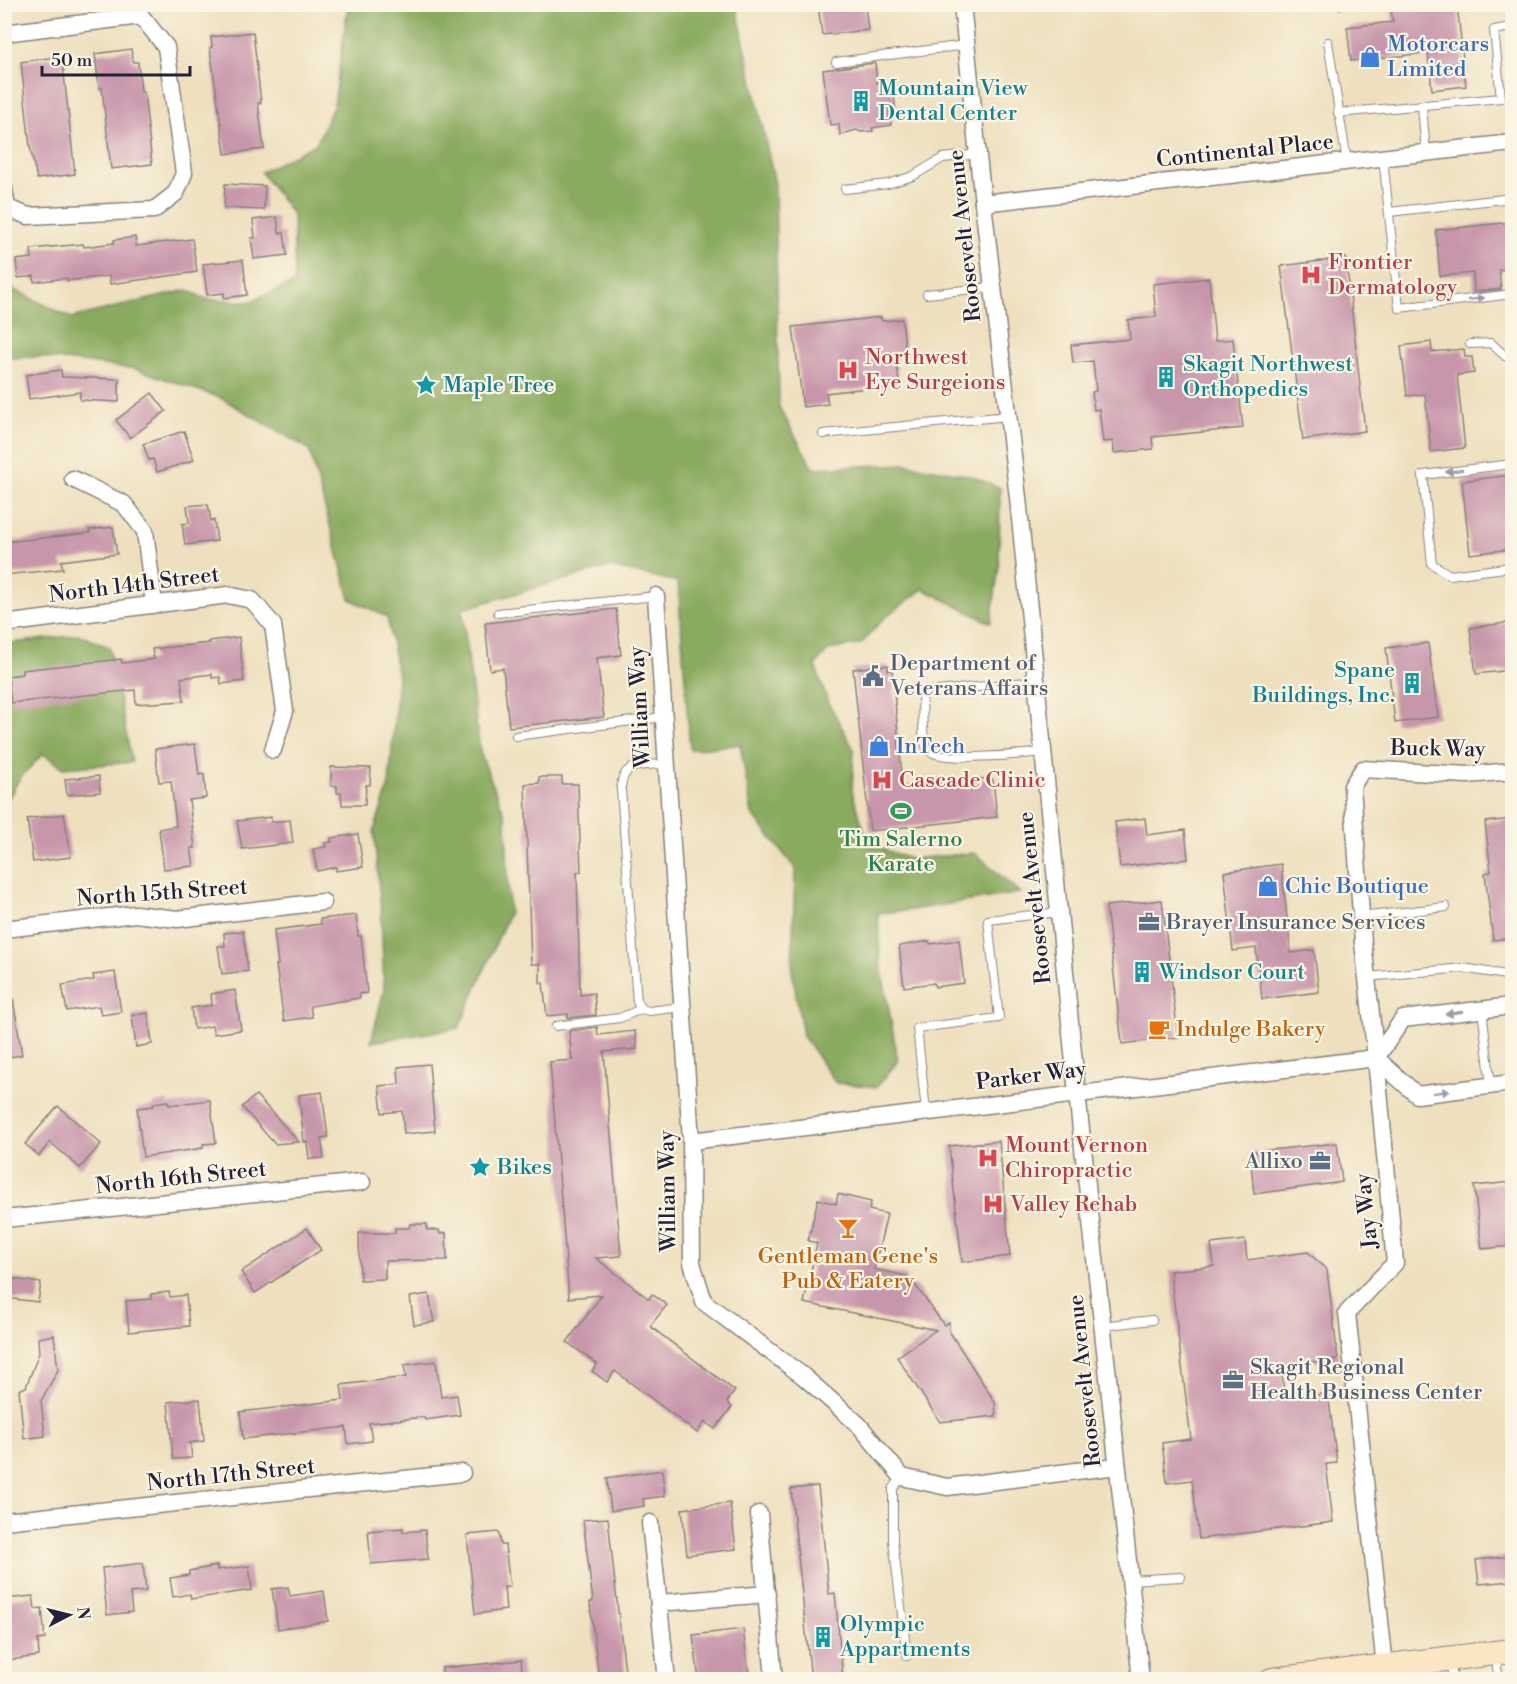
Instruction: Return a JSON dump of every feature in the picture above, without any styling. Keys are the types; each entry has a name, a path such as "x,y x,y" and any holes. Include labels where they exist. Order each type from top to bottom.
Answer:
{"street":[{"name":"Roosevelt Avenue","path":"962,4 1008,416 1077,1093 1141,1680"},
{"path":"4,33 141,16 166,47 184,173 176,192 154,210 28,216 7,207 4,189"},
{"name":"Continental Place","path":"983,203 1512,143"},
{"path":"73,479 124,504 146,531 154,604"},
{"name":"North 14th Street","path":"4,624 228,595 252,600 273,625 285,711 273,750"},
{"name":"William Way","path":"656,596 691,1141 692,1263 704,1302 803,1376 859,1425 902,1477"},
{"name":"Buck Way","path":"1362,769 1467,775 1512,771"},
{"name":"Jay Way","path":"1362,769 1352,786 1361,917 1395,1263 1347,1313 1384,1667"},
{"name":"North 15th Street","path":"4,929 135,914 177,919 323,902"},
{"path":"1512,1006 1404,1019 1376,1058 1417,1095 1512,1083"},
{"name":"Parker Way","path":"691,1141 1376,1058"},
{"name":"North 16th Street","path":"4,1219 362,1182"},
{"path":"902,1477 947,1486 1117,1466"},
{"name":"North 17th Street","path":"4,1521 462,1473"},
{"path":"759,1514 774,1680"},
{"path":"650,1523 666,1680"},
{"path":"659,1603 767,1594"},
{"path":"1272,1680 1384,1667 1451,1669 1504,1652"}],"lane":[{"path":"1338,113 1501,98 1494,30 1512,27"},
{"path":"1328,42 1347,162"},
{"path":"836,62 966,45"},
{"path":"1422,106 1426,153"},
{"path":"845,189 888,184 913,176 943,158 978,154"},
{"path":"1383,158 1399,308 1512,294"},
{"path":"1389,212 1512,198"},
{"path":"927,294 993,287"},
{"path":"1470,344 1491,343 1505,356 1512,355"},
{"path":"823,434 1008,416"},
{"path":"1512,464 1423,475 1432,564 1450,575 1512,567"},
{"path":"498,613 656,596"},
{"path":"1036,681 927,692 922,699 925,744 933,755 949,757 1022,755 1043,752"},
{"path":"516,736 663,717"},
{"path":"641,1009 637,1002 634,980 621,779 624,772 633,767 666,764"},
{"path":"1361,917 1446,907"},
{"path":"926,1111 917,1028 999,1018 988,920 1059,912"},
{"path":"1367,977 1463,968 1512,976"},
{"path":"556,1026 620,1018 641,1009 649,1011 682,1007"},
{"path":"1482,1010 1491,1086"},
{"path":"1102,1326 1152,1320"},
{"path":"902,1477 893,1489 893,1541 907,1656"},
{"path":"1130,1580 1181,1577"},
{"path":"1499,1680 1504,1652"}],"green space":[{"path":"348,5 736,5 775,184 779,407 813,468 907,464 971,476 1000,488 999,565 991,623 923,589 882,620 861,644 829,650 815,665 828,702 854,750 852,791 868,844 910,859 975,853 1020,893 878,913 880,960 898,1061 877,1087 836,1083 803,1036 792,971 795,868 752,814 740,744 690,750 678,582 610,567 462,609 480,752 506,818 509,913 459,1028 371,1042 384,990 381,911 374,831 389,785 398,677 387,617 350,599 309,449 221,398 136,369 41,357 5,358 5,285 71,318 187,290 206,299 248,302 295,283 293,215 261,172 316,144 334,105"},
{"path":"79,635 109,647 132,762 64,768 43,754 20,778 5,804 5,644"}],"building":[{"path":"818,4 865,4 868,30 822,35"},
{"name":"Motorcars Limited","path":"1390,4 1457,4 1466,86 1432,90 1428,53 1351,61 1347,27 1393,22"},
{"path":"253,32 264,149 225,154 210,48 212,47 211,37"},
{"path":"131,49 133,62 138,62 141,92 144,92 152,164 111,169 102,88 99,88 95,54"},
{"path":"62,56 75,174 37,179 30,147 21,62"},
{"name":"Mountain View Dental Center","path":"875,63 877,83 880,83 882,90 893,88 896,112 890,112 891,125 872,128 873,131 856,130 840,135 839,124 830,125 823,70"},
{"path":"225,184 265,186 264,210 224,208"},
{"path":"277,217 279,233 284,233 287,255 254,259 251,238 255,238 253,220"},
{"path":"1512,222 1512,269 1499,270 1501,289 1474,292 1473,273 1440,276 1436,230"},
{"path":"135,237 136,246 192,239 197,272 110,284 109,276 34,282 34,276 18,278 16,260 32,258 31,249 83,244 84,247 114,243 114,240"},
{"path":"1346,258 1365,431 1303,440 1281,266"},
{"path":"243,260 247,295 224,298 224,293 207,295 203,264"},
{"name":"Skagit Northwest Orthopedics","path":"1209,278 1215,341 1233,339 1243,428 1152,437 1153,449 1114,453 1113,441 1103,442 1099,409 1094,410 1092,392 1096,391 1093,361 1073,363 1071,345 1130,339 1128,320 1156,317 1153,284"},
{"name":"Northwest Eye Surgeions","path":"881,317 882,321 902,319 906,355 896,356 899,384 826,393 828,404 803,407 793,327"},
{"path":"1431,342 1432,352 1464,349 1465,357 1472,357 1474,373 1457,375 1465,448 1431,452 1425,394 1407,396 1401,346"},
{"path":"61,370 62,377 119,379 119,402 80,400 80,392 29,399 26,375"},
{"path":"152,393 166,411 130,438 116,420"},
{"path":"184,431 194,460 157,472 153,459 149,460 143,444"},
{"path":"1512,475 1512,549 1470,554 1462,481"},
{"path":"208,504 211,521 214,520 217,541 185,545 182,524 189,523 187,506"},
{"path":"113,527 117,554 61,561 63,569 4,575 4,542 90,533 89,530"},
{"path":"616,609 621,655 597,658 604,717 509,727 503,668 490,670 485,623"},
{"path":"1512,622 1512,670 1476,674 1470,628"},
{"path":"239,637 244,681 221,684 220,677 212,678 212,674 181,678 184,701 136,704 135,690 11,703 8,676 22,674 22,670 121,659 122,663 154,659 152,649 210,643 209,641"},
{"name":"Spane Buildings, Inc.","path":"1428,643 1438,717 1395,723 1386,648"},
{"path":"888,665 888,670 892,670 903,787 990,778 993,780 997,817 870,831 853,669"},
{"path":"195,744 199,775 204,774 206,798 189,800 195,848 191,848 194,866 164,869 159,829 176,826 171,781 159,782 155,749"},
{"path":"331,767 371,768 370,785 366,785 365,805 342,805 341,793 337,793 337,786 331,786"},
{"path":"99,776 100,792 67,795 65,779"},
{"path":"539,777 562,777 562,784 578,784 581,872 577,872 580,995 594,993 596,1015 568,1018 568,1014 547,1016 543,983 540,983 540,964 531,964 525,784 539,783"},
{"path":"64,814 71,857 33,862 27,819"},
{"path":"271,817 271,822 290,820 293,843 242,849 237,821"},
{"path":"1145,818 1147,835 1185,830 1188,859 1120,867 1115,822"},
{"path":"1512,819 1512,938 1493,940 1485,873 1491,872 1485,822"},
{"path":"358,834 363,867 336,871 336,867 317,871 313,849 326,847 325,843 332,842 331,838"},
{"path":"1281,864 1291,953 1314,950 1319,992 1262,999 1256,948 1233,951 1224,872"},
{"name":"Windsor Court","path":"1162,900 1178,1037 1122,1044 1106,906"},
{"path":"356,915 358,936 361,936 367,993 359,994 360,998 310,1006 312,1017 284,1021 276,965 278,965 274,930 321,924 320,919"},
{"path":"243,931 248,971 222,974 218,946 225,946 224,933"},
{"path":"959,940 964,983 935,987 934,983 904,987 899,946 929,941 930,944"},
{"path":"115,972 121,1012 101,1015 99,1006 67,1011 62,985 94,980 93,975"},
{"path":"235,990 241,1030 214,1034 212,1026 194,1029 191,1008 212,1005 211,994"},
{"path":"13,999 22,1055 4,1058 4,1000"},
{"path":"148,1013 152,1044 136,1047 132,1015"},
{"path":"597,1027 598,1035 635,1031 637,1049 604,1052 621,1256 596,1258 649,1299 652,1294 667,1305 650,1326 735,1391 727,1402 732,1407 715,1429 705,1422 697,1433 615,1371 607,1382 592,1371 597,1364 567,1342 602,1295 569,1298 550,1062 572,1060 569,1031"},
{"path":"429,1064 435,1131 404,1134 402,1111 382,1113 379,1086 399,1084 398,1067"},
{"path":"322,1092 328,1137 321,1138 324,1158 309,1159 307,1142 304,1142 299,1095"},
{"path":"256,1095 299,1142 275,1144 242,1107"},
{"path":"210,1100 216,1143 203,1144 203,1148 143,1157 137,1108 168,1101 169,1105"},
{"path":"58,1106 101,1144 80,1168 50,1142 39,1156 25,1144"},
{"path":"999,1141 1010,1256 962,1262 949,1146"},
{"path":"1337,1143 1342,1182 1254,1194 1250,1152"},
{"path":"1512,1182 1512,1246 1482,1249 1474,1186"},
{"path":"838,1194 871,1202 869,1210 887,1214 874,1269 907,1276 906,1283 916,1286 944,1325 949,1322 949,1331 995,1402 996,1416 940,1422 897,1357 936,1330 804,1303 817,1243 808,1241 818,1199 836,1204"},
{"path":"410,1224 427,1224 427,1230 439,1230 440,1234 446,1233 447,1260 385,1261 385,1279 360,1280 359,1233 395,1233 395,1228 409,1228"},
{"path":"307,1228 321,1250 255,1293 241,1272"},
{"name":"Skagit Regional Health Business Center","path":"1245,1240 1247,1260 1308,1252 1327,1270 1338,1359 1281,1366 1285,1399 1328,1393 1337,1463 1326,1464 1333,1522 1199,1539 1192,1480 1167,1483 1162,1443 1191,1439 1170,1271 1214,1266 1211,1244"},
{"path":"9,1278 41,1283 38,1302 6,1298"},
{"path":"169,1292 170,1297 186,1295 189,1326 129,1332 126,1301 151,1299 151,1294"},
{"path":"429,1294 434,1322 414,1325 410,1297"},
{"path":"54,1335 58,1370 41,1401 45,1436 24,1439 19,1390 26,1387 39,1353 38,1338"},
{"path":"436,1361 441,1397 457,1395 460,1415 425,1420 424,1417 369,1423 372,1441 348,1444 346,1427 243,1439 240,1412 343,1400 341,1385 406,1377 404,1365"},
{"path":"200,1399 204,1441 190,1443 192,1458 173,1459 168,1402"},
{"path":"662,1470 665,1496 643,1499 644,1506 611,1511 607,1478"},
{"path":"818,1486 829,1594 835,1593 843,1680 811,1680 791,1489"},
{"path":"730,1503 736,1549 687,1555 682,1509"},
{"path":"608,1518 626,1680 599,1680 590,1602 593,1602 583,1520"},
{"path":"403,1528 403,1532 425,1530 428,1559 371,1564 368,1531"},
{"path":"499,1532 501,1545 505,1545 510,1587 504,1587 506,1610 475,1614 467,1535"},
{"path":"1512,1556 1512,1581 1479,1584 1476,1560"},
{"path":"143,1563 146,1591 130,1593 132,1612 107,1615 102,1568"},
{"path":"217,1566 217,1570 249,1566 252,1590 191,1599 190,1594 173,1597 170,1578 189,1575 189,1571"},
{"path":"288,1587 290,1596 324,1591 328,1621 278,1629 272,1589"},
{"path":"33,1596 35,1609 42,1608 45,1639 38,1640 39,1656 9,1660 4,1599"},
{"path":"743,1629 749,1675 699,1680 693,1635"},
{"path":"521,1660 523,1680 442,1680 442,1668"}],"place":[{"name":"Motorcars Limited","path":"1370,57"},
{"name":"Mountain View Dental Center","path":"861,101"},
{"name":"Frontier Dermatology","path":"1311,275"},
{"name":"Northwest Eye Surgeions","path":"848,370"},
{"name":"Skagit Northwest Orthopedics","path":"1166,377"},
{"name":"Maple Tree","path":"426,385"},
{"name":"Department of Veterans Affairs","path":"873,676"},
{"name":"Spane Buildings, Inc.","path":"1412,683"},
{"name":"InTech","path":"879,746"},
{"name":"Cascade Clinic","path":"882,780"},
{"name":"Tim Salerno Karate","path":"901,811"},
{"name":"Chic Boutique","path":"1268,886"},
{"name":"Brayer Insurance Services","path":"1149,922"},
{"name":"Windsor Court","path":"1142,972"},
{"name":"Indulge Bakery","path":"1159,1029"},
{"name":"Mount Vernon Chiropractic","path":"988,1158"},
{"name":"Allixo","path":"1320,1161"},
{"name":"Bikes","path":"480,1167"},
{"name":"Valley Rehab","path":"993,1204"},
{"name":"Gentleman Gene's Pub & Eatery","path":"848,1228"},
{"name":"Skagit Regional Health Business Center","path":"1233,1380"},
{"name":"Olympic Appartments","path":"823,1637"}]}
